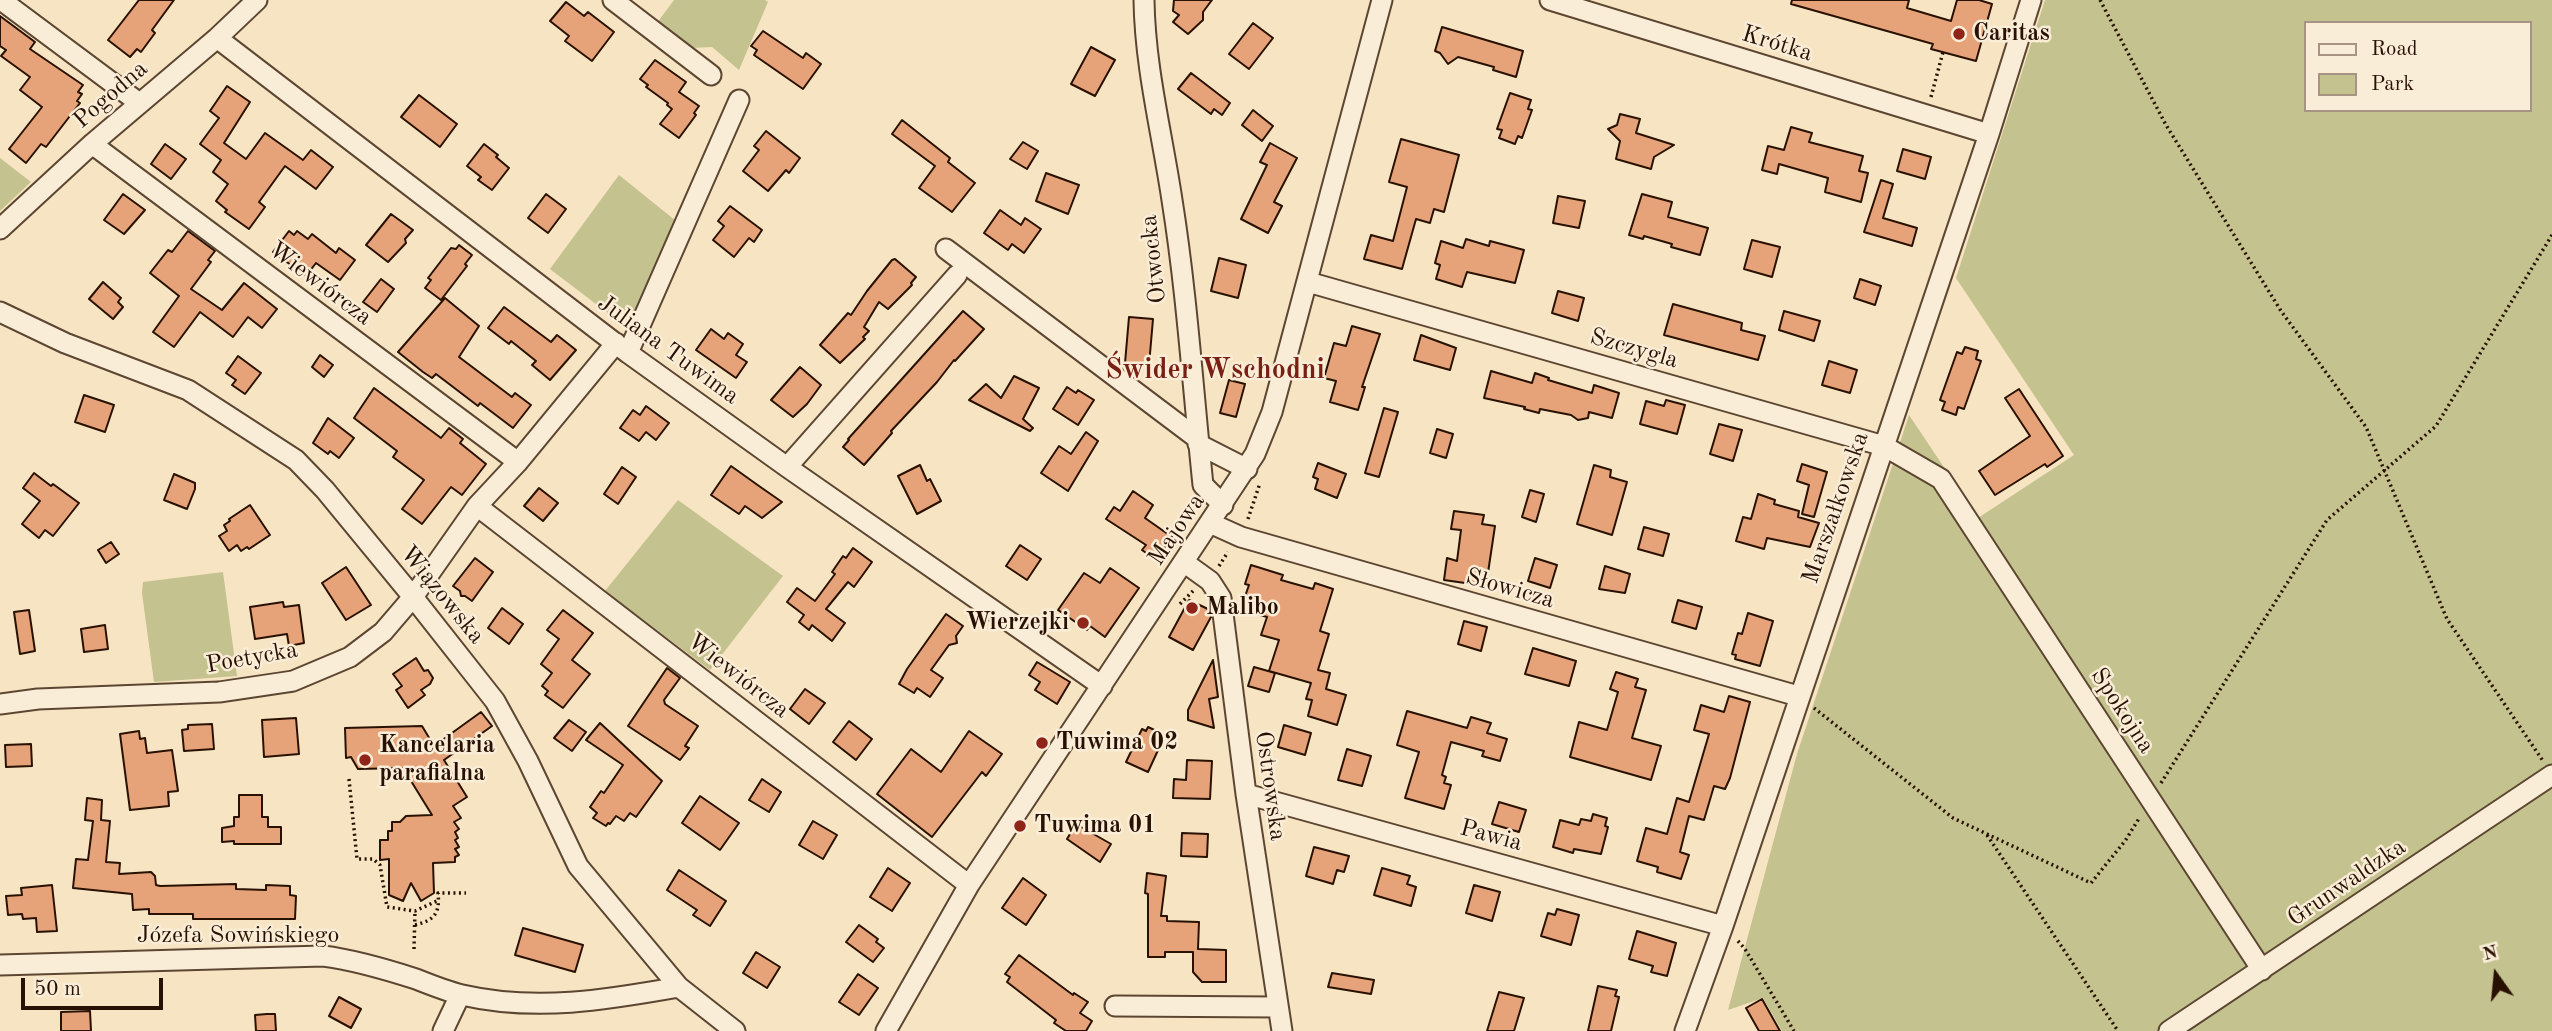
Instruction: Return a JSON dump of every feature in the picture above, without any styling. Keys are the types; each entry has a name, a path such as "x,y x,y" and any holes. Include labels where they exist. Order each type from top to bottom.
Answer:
{"street":[{"path":"1,0 138,102"},
{"name":"Pogodna","path":"0,229 138,102 217,38 257,0"},
{"path":"613,0 711,75"},
{"name":"Otwocka","path":"1144,0 1154,110 1172,200 1203,485 1223,505"},
{"name":"Majowa","path":"886,1031 969,885 1247,470 1272,412 1382,0"},
{"name":"Krótka","path":"1550,0 1989,134"},
{"name":"Marszałkowska","path":"1685,1031 1723,926 1798,696 1989,134 2031,0"},
{"name":"Juliana Tuwima","path":"217,38 622,348 787,467 1102,686"},
{"name":"Poetycka","path":"0,704 38,699 219,692 293,681 350,657 383,632 413,597 477,506 622,348 739,100"},
{"name":"Wiewiórcza","path":"92,144 518,463"},
{"path":"946,250 1198,441 1247,470"},
{"path":"787,467 957,275"},
{"name":"Szczygla","path":"1308,282 1884,446 1941,478"},
{"name":"Wiązowska","path":"0,312 65,343 188,390 296,460 325,490 495,701 528,761 578,866 679,987 735,1031"},
{"name":"Spokojna","path":"1941,478 2262,970"},
{"name":"Wiewiórcza","path":"477,506 969,885"},
{"name":"Słowicza","path":"1210,523 1241,537 1798,696"},
{"name":"Ostrowska","path":"1185,563 1210,580 1221,598 1246,794 1282,1031"},
{"name":"Grunwaldzka","path":"2169,1031 2262,970 2548,769"},
{"name":"Pawia","path":"1246,794 1723,926"},
{"name":"Józefa Sowińskiego","path":"0,965 323,956 360,962 460,995 518,1005 557,1005 604,1000 679,987"},
{"path":"443,1031 460,995"},
{"path":"1115,1006 1278,1007"}],"path":[{"path":"2100,0 2166,125 2281,311 2366,428 2447,619 2548,769"},
{"path":"1920,114 1930,100 1943,52"},
{"path":"2161,783 2327,520 2436,426 2552,235"},
{"path":"1798,696 1953,818 2091,883 2124,841 2146,806"},
{"path":"349,779 357,859 373,859 380,865 387,907 415,911 439,900"},
{"path":"1986,833 2118,1031"},
{"path":"415,925 436,914 440,907 438,893 466,893"},
{"path":"414,949 415,911"},
{"path":"1723,926 1745,949 1794,1031"}],"green space":[{"path":"674,0 768,2 739,70 712,47 690,48 657,23"},
{"path":"2045,0 2552,0 2552,1031 1782,1031 1763,998 1728,1010 1797,754 1909,415 1978,518 2074,455 1956,278"},
{"path":"0,158 31,182 0,211"},
{"path":"619,175 676,221 630,330 550,269"},
{"path":"678,500 783,576 710,670 605,591"},
{"path":"223,572 237,676 154,682 142,593 143,582"}],"building":[{"path":"139,0 174,0 152,30 155,33 141,52 137,49 130,57 108,40"},
{"path":"1174,0 1212,0 1203,12 1203,20 1188,34 1173,22 1179,15 1173,11"},
{"path":"1792,0 1909,0 1907,8 1951,21 1957,0 1979,0 1992,4 1976,61 1931,49 1933,44 1791,4"},
{"path":"566,2 584,16 588,12 614,32 592,61 565,41 569,36 550,21"},
{"path":"0,16 35,42 30,49 83,85 78,92 82,94 77,101 80,103 46,147 41,144 26,163 9,149 42,107 20,90 30,77 1,56 6,50 0,46"},
{"path":"1253,23 1273,38 1249,69 1229,54"},
{"path":"1442,27 1523,51 1516,77 1493,70 1494,67 1458,57 1448,64 1440,53 1435,51"},
{"path":"763,31 803,58 806,53 821,64 803,89 754,55 757,50 751,46"},
{"path":"1091,47 1115,60 1095,96 1071,84"},
{"path":"655,60 686,82 679,92 699,106 694,113 696,115 679,138 660,124 672,109 640,79"},
{"path":"1191,73 1230,103 1222,115 1214,109 1211,114 1178,89"},
{"path":"227,86 250,102 224,143 246,159 265,133 303,160 311,150 333,167 316,189 285,166 259,202 265,207 249,229 225,212 227,210 216,201 228,184 213,172 221,160 200,144 219,118 210,111"},
{"path":"1510,93 1531,100 1528,109 1532,110 1522,138 1518,136 1515,144 1499,138 1502,130 1497,129"},
{"path":"419,95 457,124 440,147 401,117"},
{"path":"1253,110 1273,126 1262,141 1242,125"},
{"path":"1620,114 1640,119 1636,133 1674,145 1654,157 1651,169 1616,159 1620,141 1608,129 1617,125"},
{"path":"902,120 950,158 948,162 975,183 952,212 919,188 935,166 892,134"},
{"path":"1791,127 1812,133 1809,142 1863,156 1859,171 1868,173 1861,202 1825,192 1828,178 1779,164 1777,174 1762,170 1768,146 1784,150"},
{"path":"766,131 800,158 789,173 786,170 768,191 743,171 759,150 754,146"},
{"path":"1401,139 1459,155 1444,212 1434,209 1430,223 1416,219 1402,269 1364,259 1371,235 1393,241 1407,187 1389,182"},
{"path":"1023,142 1038,151 1027,169 1010,159"},
{"path":"1270,143 1297,158 1274,202 1282,206 1268,233 1241,219 1267,165 1260,162"},
{"path":"165,144 186,159 171,179 151,164"},
{"path":"484,144 509,168 492,190 478,180 481,177 467,166"},
{"path":"1903,149 1931,157 1925,179 1897,171"},
{"path":"1046,173 1079,185 1068,214 1036,201"},
{"path":"1881,180 1893,184 1883,218 1917,228 1912,246 1864,232"},
{"path":"123,194 145,210 124,234 104,220"},
{"path":"546,194 566,209 548,233 528,218"},
{"path":"1642,194 1672,202 1668,217 1708,228 1700,255 1644,236 1643,239 1629,235"},
{"path":"1558,196 1585,201 1579,228 1553,223"},
{"path":"730,206 762,230 754,242 749,238 734,257 713,240 724,226 718,221"},
{"path":"1000,210 1021,225 1025,218 1041,229 1024,253 1012,244 1008,250 984,233"},
{"path":"391,214 413,230 405,239 406,243 388,262 366,245"},
{"path":"188,231 215,251 208,260 211,262 191,289 222,310 244,283 277,309 262,328 248,317 233,337 200,312 174,347 153,332 179,296 150,273 168,250 172,252"},
{"path":"289,231 294,235 297,231 308,239 312,234 336,253 339,248 355,260 340,280 316,263 306,276 273,252"},
{"path":"1466,239 1489,246 1490,241 1524,250 1515,283 1467,272 1462,287 1436,279 1440,265 1435,263 1441,241 1463,248"},
{"path":"1752,240 1780,247 1772,277 1744,269"},
{"path":"459,245 472,255 465,264 467,266 441,300 425,288 431,280 428,278 451,248 456,249"},
{"path":"1219,258 1246,265 1238,298 1211,291"},
{"path":"895,259 916,277 912,285 888,309 879,302 864,327 869,331 863,337 865,339 840,363 820,345 848,313 851,315 867,291"},
{"path":"381,279 394,289 377,312 363,302"},
{"path":"1860,279 1881,286 1875,305 1854,298"},
{"path":"103,282 121,298 118,302 123,307 113,319 89,299"},
{"path":"1558,291 1584,298 1578,321 1552,313"},
{"path":"445,298 479,326 459,357 512,397 515,393 531,405 513,428 436,374 432,378 398,352"},
{"path":"1673,304 1742,323 1741,330 1765,336 1758,360 1664,335"},
{"path":"504,307 551,342 557,335 576,350 550,380 532,365 536,361 511,341 509,344 488,328"},
{"path":"963,311 984,329 891,431 864,465 843,447 848,439"},
{"path":"1784,311 1820,321 1814,341 1779,330"},
{"path":"1129,317 1153,319 1149,365 1125,363"},
{"path":"1352,326 1380,334 1362,387 1365,387 1358,410 1330,402 1336,381 1324,378 1334,343 1346,346"},
{"path":"711,329 724,339 728,333 743,344 736,355 747,362 736,378 696,350"},
{"path":"1421,335 1456,348 1450,370 1414,360"},
{"path":"1965,347 1978,351 1976,359 1981,361 1964,409 1958,407 1956,415 1942,410 1945,402 1940,400 1957,352 1962,354"},
{"path":"320,355 333,365 324,377 312,367"},
{"path":"238,356 261,373 245,394 232,385 236,380 226,373"},
{"path":"1829,361 1857,370 1850,393 1822,385"},
{"path":"800,367 821,385 793,417 771,400"},
{"path":"1491,371 1532,383 1535,373 1549,378 1548,380 1592,393 1594,385 1619,393 1612,418 1589,412 1588,418 1578,420 1571,415 1540,409 1539,413 1524,409 1525,407 1484,398"},
{"path":"1014,376 1039,388 1023,419 1033,428 1030,431 969,400 986,384 1001,398"},
{"path":"1229,380 1245,384 1236,417 1220,413"},
{"path":"1067,387 1094,400 1078,425 1053,409"},
{"path":"374,388 441,438 449,428 463,439 460,443 486,464 462,495 451,487 422,524 402,509 424,480 393,457 397,451 354,418"},
{"path":"2019,389 2063,456 1995,495 1979,471 2030,436 2005,398"},
{"path":"84,395 114,405 105,432 75,422"},
{"path":"1666,400 1685,405 1677,434 1640,424 1646,401 1664,406"},
{"path":"646,406 669,423 656,440 646,432 639,441 620,428 633,410 640,415"},
{"path":"1384,408 1398,412 1379,477 1365,473"},
{"path":"328,418 354,438 339,458 313,443"},
{"path":"1719,424 1742,430 1733,461 1710,454"},
{"path":"1437,429 1453,434 1446,458 1430,453"},
{"path":"1086,432 1098,441 1068,491 1041,473 1059,446 1071,454"},
{"path":"1318,463 1346,474 1337,498 1315,489 1318,479 1313,477"},
{"path":"1802,464 1827,472 1814,517 1802,514 1809,485 1797,481"},
{"path":"920,465 941,501 917,514 898,476"},
{"path":"1594,465 1611,470 1610,477 1627,482 1612,535 1577,524"},
{"path":"731,466 782,502 762,518 745,506 739,514 711,495"},
{"path":"622,467 636,477 618,504 604,494"},
{"path":"34,473 79,503 53,536 45,530 39,538 22,524 40,501 23,488"},
{"path":"174,474 195,483 187,509 164,500"},
{"path":"539,488 558,503 543,521 524,506"},
{"path":"1530,490 1544,494 1536,522 1522,517"},
{"path":"1133,491 1153,505 1145,518 1172,537 1156,560 1142,550 1146,545 1106,519 1114,507 1120,511"},
{"path":"1758,494 1775,500 1774,504 1799,511 1798,517 1819,523 1810,547 1767,538 1764,549 1736,541 1743,517 1751,519"},
{"path":"250,505 270,535 249,549 247,547 241,551 237,545 229,551 219,536 227,531 224,525"},
{"path":"1454,511 1484,515 1482,524 1495,526 1486,586 1444,580 1447,558 1457,561 1461,530 1451,529"},
{"path":"1644,527 1669,534 1663,556 1638,549"},
{"path":"111,542 119,554 106,563 98,550"},
{"path":"1020,545 1041,559 1027,580 1006,566"},
{"path":"853,548 872,562 854,587 848,582 826,609 845,623 832,641 812,625 809,630 799,622 804,615 787,602 797,588 815,601 835,574 832,572 843,556 846,558"},
{"path":"475,558 493,572 472,601 461,596 460,591 453,586"},
{"path":"1535,558 1557,565 1550,588 1528,581"},
{"path":"1251,565 1283,575 1281,580 1313,589 1315,583 1333,589 1320,631 1329,634 1318,670 1330,673 1326,689 1346,695 1337,725 1308,716 1312,700 1306,699 1311,683 1269,671 1279,640 1261,635 1267,617 1253,613 1255,609 1242,605 1249,585 1245,584"},
{"path":"1605,566 1630,574 1625,593 1599,589"},
{"path":"346,567 371,605 346,620 322,583"},
{"path":"1110,568 1139,588 1105,637 1090,626 1087,630 1058,610 1084,573 1100,583"},
{"path":"1189,600 1210,610 1211,617 1193,650 1169,637"},
{"path":"1678,600 1702,607 1696,629 1672,622"},
{"path":"283,602 284,607 299,605 304,643 289,646 287,634 255,639 250,607"},
{"path":"502,608 523,624 509,644 488,628"},
{"path":"29,610 35,651 20,654 14,612"},
{"path":"563,610 593,633 572,660 590,674 563,708 545,695 548,691 542,686 552,673 541,664 559,639 547,630"},
{"path":"1748,613 1773,621 1760,666 1735,659 1736,655 1732,654"},
{"path":"946,614 963,626 956,636 957,643 949,645 931,670 943,678 930,697 917,688 914,693 899,684"},
{"path":"1464,621 1487,627 1481,651 1458,644"},
{"path":"105,625 108,649 84,652 81,629"},
{"path":"1533,648 1576,661 1569,686 1525,674"},
{"path":"416,658 424,671 428,670 433,678 430,684 421,690 425,695 408,708 396,690 402,686 393,674"},
{"path":"1213,660 1218,697 1209,699 1214,728 1188,720 1188,710"},
{"path":"1037,662 1070,682 1057,704 1035,690 1040,682 1029,675"},
{"path":"1254,667 1275,673 1269,692 1248,686"},
{"path":"667,668 680,678 664,700 665,704 698,726 685,746 689,748 680,760 628,726"},
{"path":"1616,672 1638,679 1635,687 1646,690 1632,738 1661,746 1651,780 1570,757 1579,722 1607,730 1618,692 1610,689"},
{"path":"805,689 825,703 809,724 790,709"},
{"path":"1729,696 1750,702 1730,778 1725,789 1714,786 1704,820 1689,816 1680,852 1689,855 1681,879 1657,872 1658,867 1637,861 1646,828 1667,834 1677,798 1689,802 1709,734 1694,730 1701,705 1724,712"},
{"path":"1407,711 1467,728 1471,717 1491,723 1487,733 1507,739 1500,761 1482,756 1484,751 1451,742 1442,775 1446,777 1444,783 1451,785 1444,809 1405,798 1419,752 1397,745"},
{"path":"481,712 492,726 444,760 467,797 453,806 461,818 454,822 459,829 455,832 458,838 455,840 459,847 455,849 459,855 455,857 455,862 433,863 434,893 421,901 411,883 403,901 389,895 389,859 380,860 380,840 388,840 392,822 400,822 406,816 432,815 403,768 358,769 351,757 346,758 345,728 422,726 434,746"},
{"path":"296,718 299,754 264,757 262,720"},
{"path":"569,720 586,732 572,751 554,738"},
{"path":"849,721 872,739 856,760 833,742"},
{"path":"600,723 662,781 636,817 630,813 624,821 616,816 606,826 593,818 597,813 590,807 601,791 604,793 623,765 586,740"},
{"path":"212,724 214,749 184,751 182,730 188,729 188,725"},
{"path":"1284,725 1311,733 1305,755 1278,747"},
{"path":"1148,727 1165,735 1148,772 1126,762 1142,729 1146,731"},
{"path":"139,731 140,739 145,738 147,753 172,750 178,791 168,792 169,806 130,810 120,734"},
{"path":"969,731 1002,754 986,776 982,772 932,837 877,794 911,749 941,772"},
{"path":"31,744 32,766 6,767 5,745"},
{"path":"1347,749 1371,756 1362,786 1338,780"},
{"path":"1187,760 1212,761 1210,799 1173,798 1174,779 1186,780"},
{"path":"762,779 781,792 769,812 749,800"},
{"path":"239,795 262,795 262,817 268,817 268,827 281,827 281,844 222,842 222,828 234,826 234,817 239,817"},
{"path":"700,796 739,823 720,850 682,823"},
{"path":"87,798 102,800 101,820 110,821 106,862 120,863 119,874 151,872 155,876 156,885 160,886 236,884 236,889 266,890 266,885 290,886 290,895 296,896 295,919 193,919 193,914 149,914 149,909 133,910 132,894 73,888 76,859 88,860 93,821 85,820"},
{"path":"1499,802 1526,810 1519,832 1492,824"},
{"path":"1593,814 1607,818 1605,826 1608,827 1601,854 1574,849 1573,853 1553,847 1560,820 1579,825 1581,819 1591,821"},
{"path":"813,821 837,835 823,859 799,845"},
{"path":"1076,824 1111,844 1100,862 1067,839"},
{"path":"1182,833 1208,834 1207,857 1181,856"},
{"path":"1314,847 1349,856 1344,872 1337,870 1333,884 1306,876"},
{"path":"888,868 910,883 892,911 870,897"},
{"path":"1382,868 1410,876 1407,884 1416,887 1411,906 1374,895"},
{"path":"679,870 726,901 710,926 693,915 697,910 667,890"},
{"path":"1147,873 1166,876 1161,916 1167,916 1167,921 1199,922 1198,949 1226,950 1226,982 1202,982 1193,972 1193,952 1165,952 1165,957 1148,957 1148,894 1145,893"},
{"path":"1023,878 1046,895 1026,925 1002,908"},
{"path":"52,885 57,931 37,932 36,918 23,919 22,914 8,915 6,896 22,895 21,888"},
{"path":"1474,885 1500,892 1492,921 1466,913"},
{"path":"1557,909 1579,915 1571,945 1541,936 1548,913 1555,915"},
{"path":"859,925 878,939 876,942 884,948 873,962 846,942"},
{"path":"523,928 583,945 575,972 515,955"},
{"path":"1637,931 1676,943 1667,976 1651,972 1653,966 1629,959"},
{"path":"756,952 780,967 767,988 743,973"},
{"path":"1019,955 1073,995 1074,993 1088,1002 1080,1013 1092,1021 1086,1031 1066,1031 1007,982 1010,977 1005,974"},
{"path":"1332,973 1374,980 1371,994 1328,987"},
{"path":"858,974 878,988 859,1015 839,1002"},
{"path":"1598,986 1617,990 1615,996 1619,997 1611,1031 1588,1031"},
{"path":"1499,992 1524,998 1514,1031 1487,1031"},
{"path":"339,997 361,1009 351,1028 329,1016"},
{"path":"1762,999 1780,1031 1759,1031 1746,1008"},
{"path":"90,1011 91,1031 61,1031 61,1012"},
{"path":"275,1014 276,1031 256,1031 255,1015"}],"place":[{"name":"Caritas","path":"1959,34"},
{"name":"Malibo","path":"1192,608"},
{"name":"Wierzejki","path":"1083,623"},
{"name":"Tuwima 02","path":"1042,743"},
{"name":"Kancelaria parafialna","path":"365,760"},
{"name":"Tuwima 01","path":"1020,826"}],"district":[{"name":"Świder Wschodni","path":"1215,371"}]}
